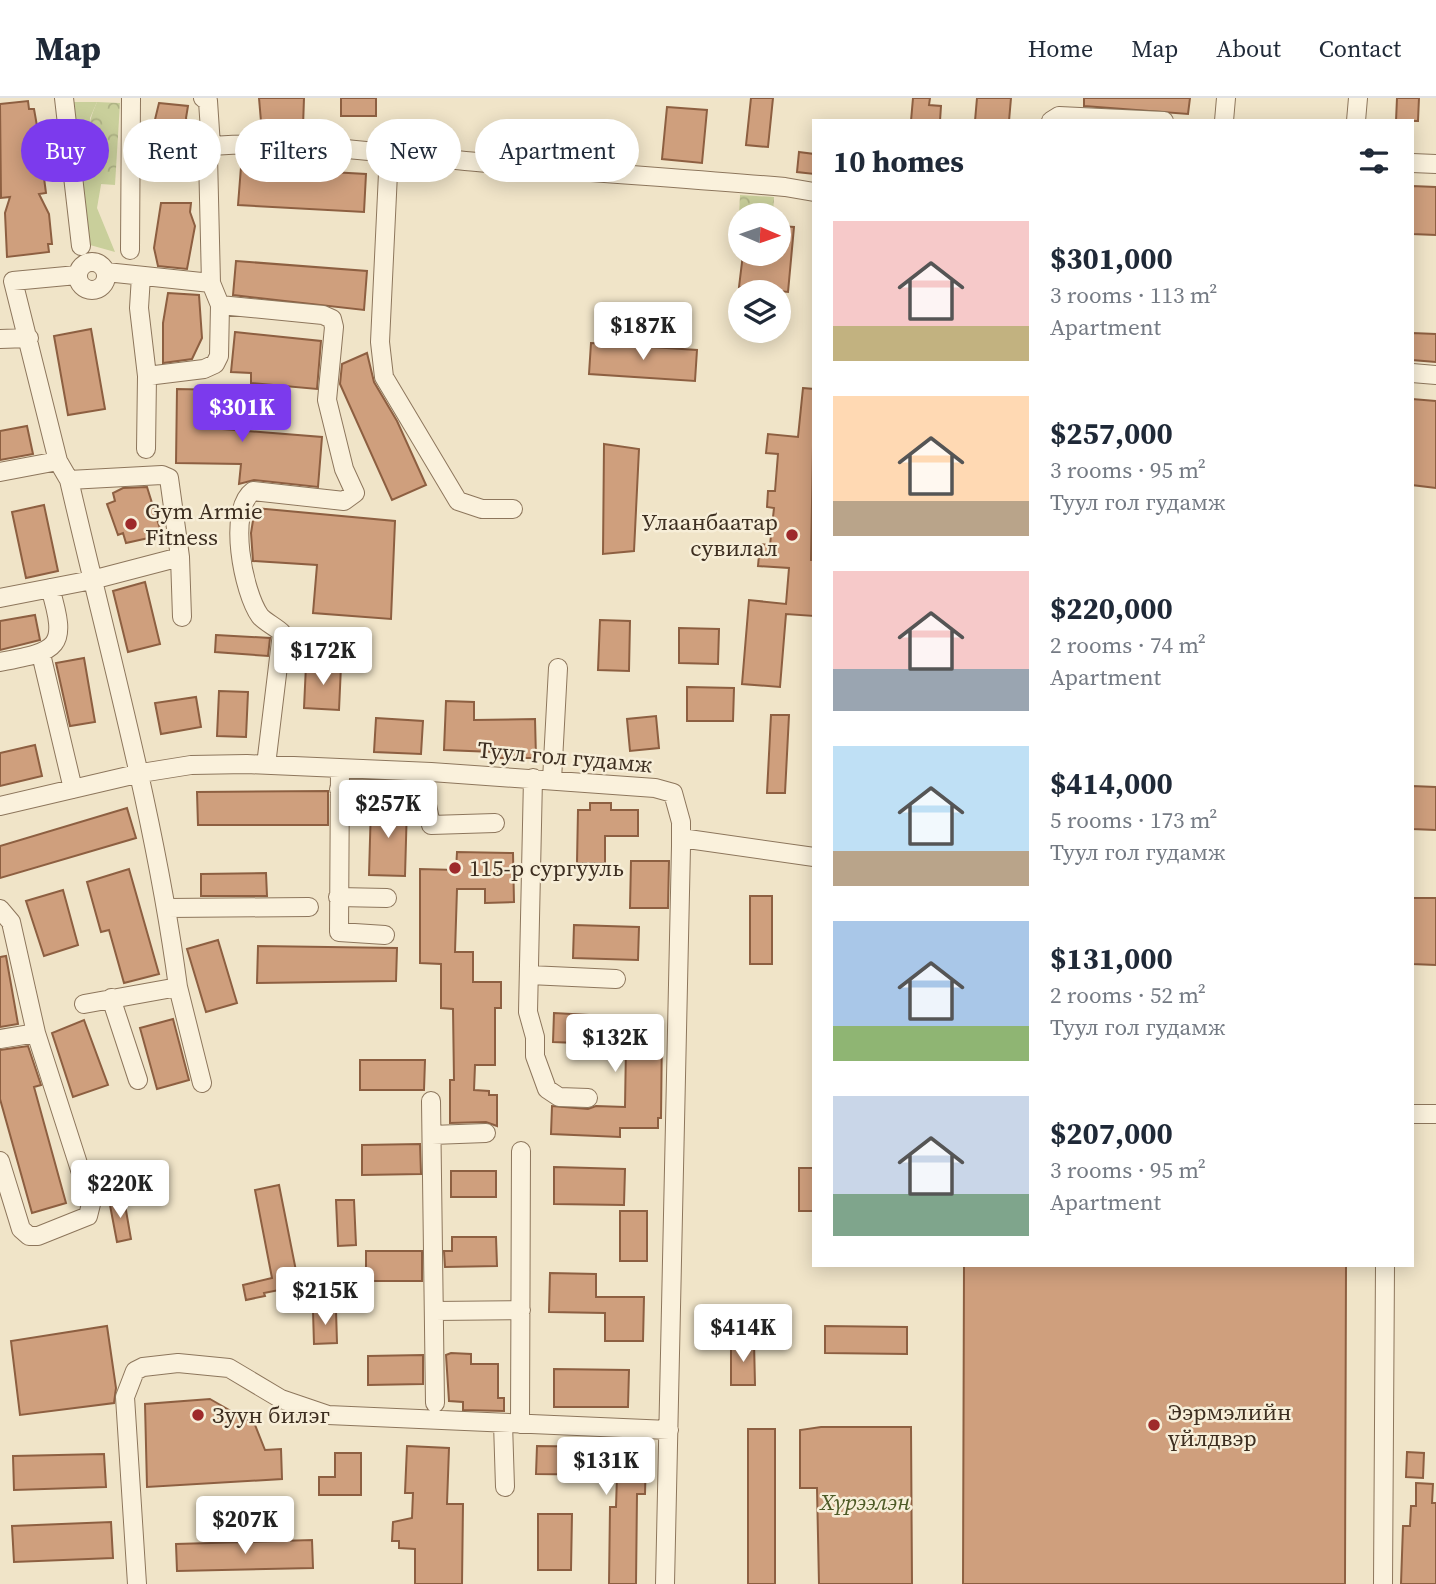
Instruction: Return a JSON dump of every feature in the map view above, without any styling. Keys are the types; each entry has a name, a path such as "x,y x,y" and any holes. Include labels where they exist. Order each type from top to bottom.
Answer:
{"street":[{"path":"64,98 81,246"},
{"path":"130,250 131,98"},
{"path":"203,98 208,101 209,119"},
{"path":"1224,119 1226,98"},
{"path":"1356,119 1358,98"},
{"path":"1054,119 1059,116 1122,119"},
{"path":"221,145 255,143 366,150"},
{"path":"461,158 812,192"},
{"path":"1414,163 1436,164"},
{"path":"147,376 204,369 215,364 219,356 220,305 211,283 208,182"},
{"path":"387,182 380,331 384,377 458,501 482,509 513,509"},
{"path":"202,1083 178,987 167,908 141,773 69,480 58,461 29,338 6,277 77,275 84,288 95,290 104,284 106,272 211,283"},
{"path":"141,275 139,308 147,376 146,449"},
{"path":"220,305 323,315 332,319 334,327 327,400 344,469 355,493 344,501 253,491 245,497 241,507 240,568 261,617 282,633 266,765"},
{"path":"0,338 29,338"},
{"path":"1414,373 1436,375"},
{"path":"0,472 58,461"},
{"path":"69,480 162,475 169,478 180,557 182,617"},
{"path":"0,598 92,580 180,557"},
{"path":"0,662 41,654 55,644 61,624 50,588"},
{"path":"41,654 73,789"},
{"path":"552,780 558,668"},
{"name":"Туул гол гудамж","path":"0,806 141,773 191,765 266,765 533,778 655,788 673,793 678,803 681,838 665,1584"},
{"path":"340,769 339,932 385,935"},
{"path":"533,778 528,1012 535,1037 535,1056 547,1089 559,1097 588,1098"},
{"path":"339,789 424,790 431,825 495,823"},
{"path":"681,838 812,857"},
{"path":"338,897 387,898"},
{"path":"167,908 309,908"},
{"path":"0,909 11,922 36,1033 91,1204 88,1216 38,1236 29,1236 21,1229 0,1161"},
{"path":"529,975 616,979"},
{"path":"84,1004 178,987"},
{"path":"111,999 138,1080"},
{"path":"0,1039 36,1033"},
{"path":"431,1101 435,1403"},
{"path":"1414,1114 1436,1114"},
{"path":"432,1135 486,1133"},
{"path":"505,1487 521,1310 521,1151"},
{"path":"1383,1584 1385,1267"},
{"path":"434,1311 521,1310"},
{"path":"137,1584 125,1397 135,1371 143,1367 187,1363 229,1368 281,1399 328,1415 669,1430"}],"green space":[{"path":"74,102 97,102 90,119 76,119"},
{"path":"97,102 120,103 115,185 101,184 109,182 109,119 91,119"},
{"path":"83,182 101,182 97,208 115,252 90,245"},
{"path":"740,195 774,197 774,203 740,203"}],"building":[{"path":"259,98 304,98 303,119 261,119"},
{"path":"341,98 376,98 376,116 341,116"},
{"path":"751,98 773,98 768,147 746,145"},
{"path":"913,98 930,98 929,105 941,106 940,119 911,119"},
{"path":"977,98 1011,98 1009,119 975,119"},
{"path":"1084,98 1190,98 1188,114 1084,106"},
{"path":"1397,98 1419,98 1418,121 1396,119"},
{"path":"28,101 29,109 34,109 36,119 21,119 21,182 44,182 46,193 39,194 49,214 52,244 48,244 49,252 7,257 5,213 10,197 1,198 0,104"},
{"path":"159,103 188,106 186,119 155,119"},
{"path":"667,107 707,110 702,163 662,159"},
{"path":"799,152 812,154 812,174 797,172"},
{"path":"352,173 366,174 364,212 238,205 240,182 352,182"},
{"path":"1414,186 1436,187 1436,235 1414,234"},
{"path":"161,203 191,203 190,212 195,226 187,269 158,266 154,248"},
{"path":"791,227 794,227 791,260"},
{"path":"236,261 367,271 364,310 233,295"},
{"path":"742,266 790,266 789,280 740,280"},
{"path":"168,293 199,295 202,338 192,359 163,363 163,323"},
{"path":"91,329 105,409 68,415 54,336"},
{"path":"235,332 321,341 317,389 251,383 251,373 231,372"},
{"path":"1414,333 1436,334 1436,362 1414,360"},
{"path":"591,343 697,350 695,381 589,374"},
{"path":"367,353 374,382 397,421 426,485 392,500 340,384 342,364"},
{"name":"Улаанбаатар сувилал","path":"803,388 812,389 812,616 786,614 780,687 742,684 749,600 786,604 789,568 758,566 760,544 770,545 774,508 767,507 768,491 775,491 778,454 766,453 768,434 798,437"},
{"path":"177,389 224,390 223,429 322,437 318,487 254,480 239,484 241,464 176,463"},
{"path":"1414,399 1436,401 1436,488 1414,485"},
{"path":"27,426 33,454 0,460 0,431"},
{"path":"604,444 639,449 634,551 603,554"},
{"path":"147,487 162,535 126,543 123,533 118,535 107,504 115,501 113,493 123,488"},
{"path":"44,505 58,571 26,578 12,512"},
{"path":"255,508 395,521 391,619 313,613 317,565 253,561 251,533"},
{"path":"145,582 160,644 128,652 113,591"},
{"path":"35,615 40,640 0,650 0,621"},
{"path":"600,620 630,621 629,671 598,670"},
{"path":"679,628 719,629 718,664 679,663"},
{"path":"216,635 270,638 268,656 215,652"},
{"path":"84,658 95,722 70,726 56,663"},
{"path":"306,665 341,666 339,710 304,708"},
{"path":"687,687 734,688 733,721 687,721"},
{"path":"219,691 248,692 246,737 217,736"},
{"path":"196,697 201,727 161,734 155,703"},
{"path":"446,701 474,702 474,720 535,719 536,758 494,758 494,752 444,750"},
{"path":"771,715 789,715 785,793 767,793"},
{"path":"656,716 659,748 630,751 627,719"},
{"path":"376,718 423,721 421,754 374,752"},
{"path":"35,745 42,776 0,786 0,753"},
{"path":"1414,786 1436,787 1436,830 1414,829"},
{"path":"328,791 328,825 198,825 197,792"},
{"path":"590,803 611,803 611,810 638,810 638,836 605,836 605,863 577,863 578,810 590,810"},
{"path":"371,805 407,805 405,876 369,875"},
{"path":"127,808 136,838 0,878 0,846"},
{"path":"457,852 513,853 514,902 485,903 485,889 457,889 455,952 473,952 473,982 501,982 501,1008 495,1008 495,1065 475,1065 474,1090 489,1091 489,1095 497,1095 497,1126 486,1122 450,1123 450,1080 454,1080 453,1009 441,1008 441,964 420,963 420,869 456,870"},
{"path":"631,861 669,861 668,908 630,908"},
{"path":"129,869 159,974 124,983 109,930 101,932 87,882"},
{"path":"266,873 267,896 201,896 201,874"},
{"path":"63,890 78,945 44,956 26,901"},
{"path":"750,896 772,896 772,964 750,964"},
{"path":"1414,898 1436,898 1436,965 1414,964"},
{"path":"574,925 639,927 638,960 573,958"},
{"path":"218,940 237,1003 206,1012 187,949"},
{"path":"258,946 397,948 396,981 257,983"},
{"path":"6,956 18,1024 0,1027 0,957"},
{"path":"554,1013 659,1019 659,1030 662,1030 661,1118 658,1118 658,1128 620,1128 620,1137 551,1134 552,1106 588,1109 596,1106 625,1107 626,1045 553,1042"},
{"path":"173,1019 189,1080 157,1089 140,1028"},
{"path":"84,1020 108,1085 73,1097 52,1033"},
{"path":"28,1046 41,1085 34,1087 66,1203 32,1213 0,1099 0,1050"},
{"path":"360,1060 425,1060 424,1090 360,1090"},
{"path":"420,1144 421,1174 362,1175 362,1145"},
{"path":"554,1167 625,1169 624,1205 554,1204"},
{"path":"799,1168 812,1168 812,1211 799,1211"},
{"path":"451,1171 496,1171 496,1197 451,1197"},
{"path":"279,1185 299,1286 264,1293 265,1296 246,1300 243,1285 272,1278 255,1190"},
{"path":"124,1199 131,1239 117,1242 109,1200"},
{"path":"336,1200 354,1200 356,1245 338,1246"},
{"path":"620,1211 647,1211 647,1261 620,1261"},
{"path":"452,1237 496,1237 497,1266 445,1267 444,1251 452,1251"},
{"path":"366,1251 422,1251 422,1281 366,1281"},
{"name":"Ээрмэлийн үйлдвэр","path":"964,1267 1346,1267 1345,1584 963,1584"},
{"path":"550,1273 596,1274 596,1297 644,1297 643,1341 605,1341 605,1313 549,1312"},
{"path":"336,1310 337,1343 314,1344 313,1311"},
{"path":"107,1326 116,1388 114,1403 20,1415 11,1341"},
{"path":"825,1326 907,1327 907,1354 825,1353"},
{"path":"731,1342 754,1342 755,1385 731,1385"},
{"path":"471,1354 471,1364 498,1364 498,1398 504,1398 504,1411 463,1410 463,1402 449,1401 446,1355"},
{"path":"423,1355 423,1384 368,1385 368,1356"},
{"path":"554,1369 629,1370 628,1407 554,1407"},
{"path":"210,1399 255,1425 265,1450 281,1449 282,1479 147,1487 145,1404"},
{"name":"Хүрээлэн","path":"821,1427 911,1427 912,1584 819,1584 817,1488 800,1488 800,1430"},
{"path":"748,1429 775,1429 775,1584 748,1584"},
{"path":"407,1446 449,1448 447,1504 463,1504 462,1584 415,1584 415,1549 399,1548 399,1541 392,1541 393,1522 412,1518 413,1493 405,1493"},
{"path":"537,1446 612,1447 612,1456 646,1457 645,1494 637,1494 636,1584 609,1584 610,1507 616,1507 617,1475 536,1474"},
{"path":"1407,1452 1424,1453 1423,1478 1406,1477"},
{"path":"335,1453 361,1453 361,1495 319,1495 319,1477 335,1477"},
{"path":"104,1454 106,1487 14,1490 13,1456"},
{"path":"1416,1483 1433,1484 1432,1503 1436,1503 1436,1584 1401,1584 1403,1526 1410,1526 1411,1506 1416,1506"},
{"path":"538,1514 572,1514 571,1570 538,1570"},
{"path":"111,1522 113,1558 14,1562 12,1526"},
{"path":"312,1540 313,1568 177,1571 176,1544"}],"place":[{"name":"Gym Armie Fitness","path":"131,524"},
{"name":"Улаанбаатар сувилал","path":"792,535"},
{"name":"115-р сургууль","path":"455,868"},
{"name":"Зуун билэг","path":"198,1415"},
{"name":"Ээрмэлийн үйлдвэр","path":"1154,1425"}]}
